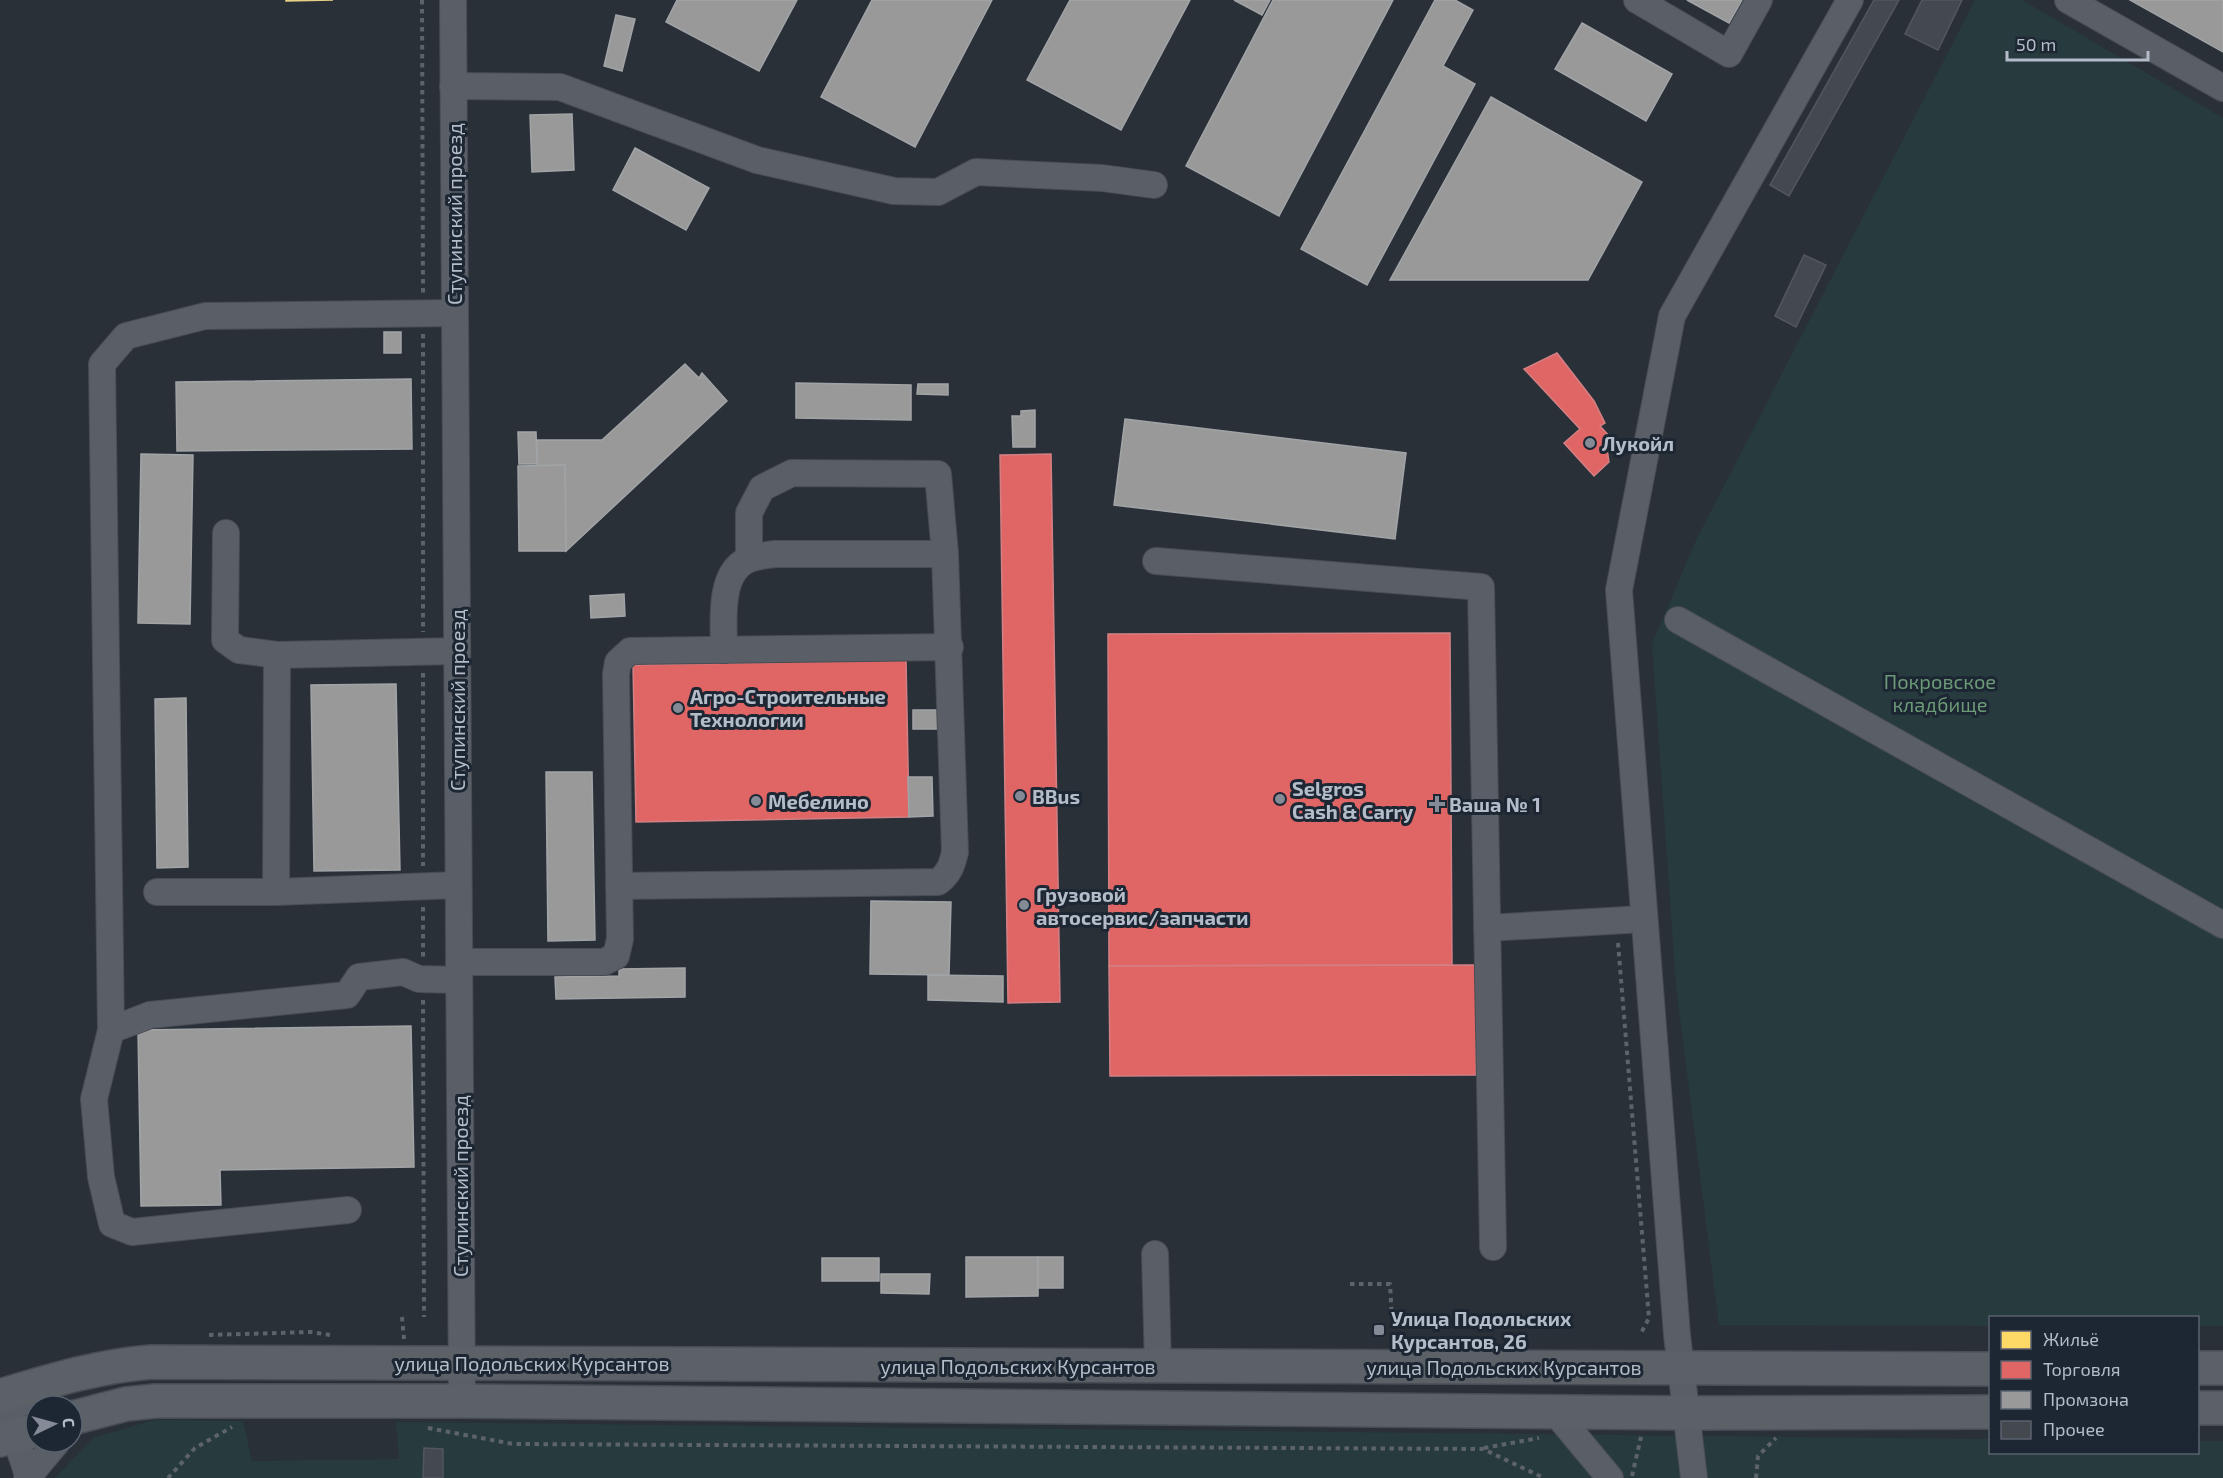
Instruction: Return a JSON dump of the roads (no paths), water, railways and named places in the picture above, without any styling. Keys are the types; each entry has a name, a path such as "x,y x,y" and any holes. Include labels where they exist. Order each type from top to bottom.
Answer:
{"main road":[{"name":"улица Подольских Курсантов","path":"0,1396 116,1365 151,1362 1989,1370"},
{"path":"2199,1368 2223,1368"},
{"name":"улица Подольских Курсантов","path":"87,1414 155,1401 462,1401 1564,1422 1685,1413 1989,1412"},
{"path":"2199,1408 2223,1408"}],"street":[{"name":"Ступинский проезд","path":"453,0 462,1401"},
{"path":"1637,0 1729,54 1759,0"},
{"path":"1694,1478 1680,1367 1619,590 1672,316 1850,0"},
{"path":"2068,0 2223,88"},
{"path":"453,86 560,87 758,160 894,191 938,192 976,172 1102,178 1154,185"},
{"path":"348,1210 132,1232 112,1224 101,1177 94,1099 111,1030 102,364 126,336 205,316 455,313"},
{"path":"619,886 938,882 946,877 955,852 950,647 938,474 792,473 762,488 749,513 749,558"},
{"path":"226,533 225,640 239,650 277,655 457,651"},
{"path":"724,650 724,594 733,574 749,558 775,554 945,554"},
{"path":"1156,561 1481,587 1493,1247"},
{"path":"1677,620 2223,925"},
{"path":"111,1030 150,1015 347,995 359,977 402,972 419,979 459,971 604,962 616,956 620,939 616,674 618,662 630,651 950,647"},
{"path":"276,892 277,655"},
{"path":"157,892 276,892 458,885"},
{"path":"1487,928 1644,919"},
{"path":"1155,1254 1158,1367"},
{"name":"улица Подольских Курсантов","path":"10,1430 13,1408 47,1382"},
{"path":"1564,1422 1610,1478"},
{"path":"10,1430 27,1476 46,1454"}],"place":[{"name":"Лукойл","path":"1590,443"},
{"name":"Агро-Строительные Технологии","path":"678,708"},
{"name":"BBus","path":"1020,796"},
{"name":"Selgros Cash & Carry","path":"1280,799"},
{"name":"Мебелино","path":"756,801"},
{"name":"Ваша № 1","path":"1437,804"},
{"name":"Грузовой автосервис/запчасти","path":"1024,905"},
{"name":"Улица Подольских Курсантов, 26","path":"1379,1330"}],"park label":[{"name":"Покровское кладбище","path":"1940,692"}]}
